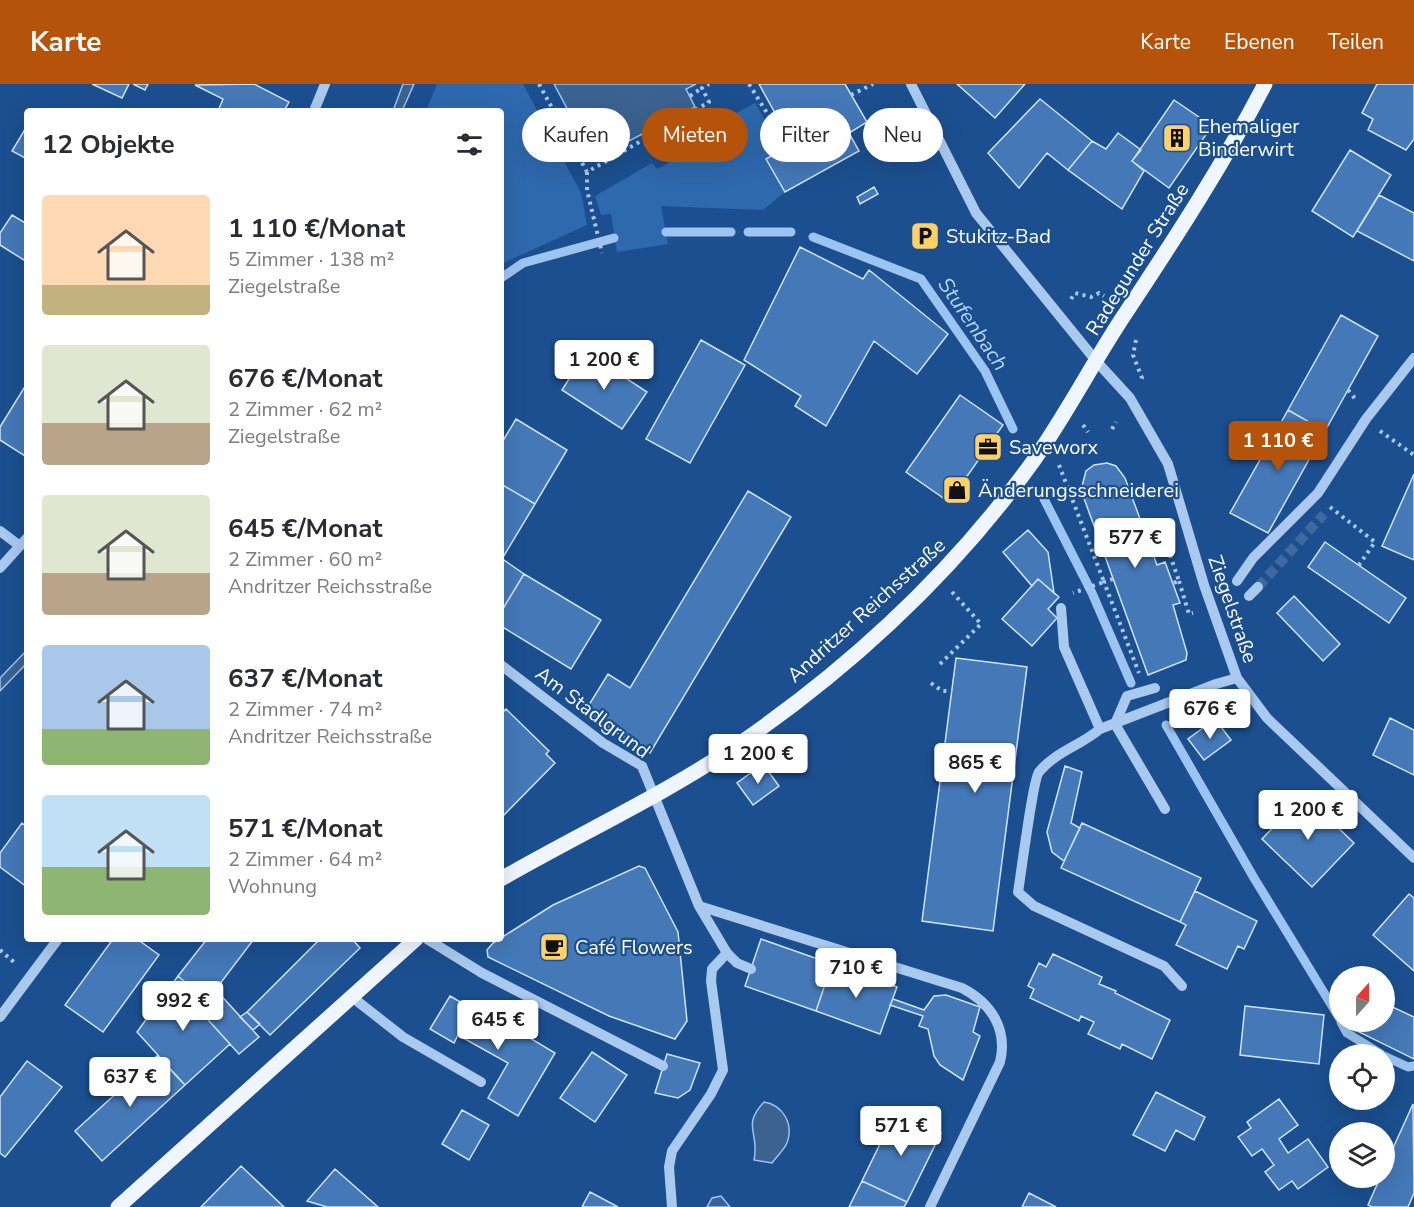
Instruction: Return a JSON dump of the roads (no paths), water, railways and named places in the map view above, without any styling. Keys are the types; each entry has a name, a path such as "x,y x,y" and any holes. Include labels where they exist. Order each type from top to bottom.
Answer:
{"main road":[{"name":"Radegunder Straße","path":"1096,362 1125,313 1182,229 1265,84"},
{"name":"Andritzer Reichsstraße","path":"504,877 655,794 742,742 809,692 941,574 970,542 1033,460 1096,362"},
{"path":"118,1207 413,942"}],"street":[{"path":"315,108 326,84"},
{"path":"911,84 976,213 1096,362"},
{"path":"1237,581 1253,558 1316,495 1366,419 1414,358"},
{"name":"Ziegelstraße","path":"1096,362 1130,398 1168,464 1204,585 1237,678 1267,718 1414,858"},
{"path":"0,531 23,542 0,568"},
{"path":"1249,596 1258,587"},
{"path":"1061,608 1064,647 1100,729"},
{"name":"Am Stadlgrund","path":"504,667 603,743 642,766 655,794"},
{"path":"1182,986 1164,966 1034,906 1018,892 1036,774 1059,753 1089,738 1100,729 1237,678"},
{"path":"1115,724 1127,696 1150,689"},
{"path":"1115,724 1164,809"},
{"path":"655,794 699,906 727,953 737,963 751,969"},
{"path":"699,906 962,988 987,1005 995,1018 1002,1041 1000,1062 930,1207"},
{"path":"0,1017 56,942"},
{"path":"432,942 482,973 663,1066"},
{"path":"672,1207 669,1167 672,1151 711,1094 723,1070 711,981 712,969 727,953"},
{"path":"352,997 403,1037 481,1082"}],"waterway":[{"name":"Stufenbach","path":"666,232 731,232"},
{"name":"Stufenbach","path":"748,232 791,232"},
{"name":"Stufenbach","path":"813,237 921,279 985,371 1013,429"},
{"name":"Stufenbach","path":"504,276 523,263 614,238"},
{"name":"Stufenbach","path":"1044,499 1092,593 1131,683"},
{"name":"Stufenbach","path":"1166,725 1254,878 1329,1001"},
{"name":"Stufenbach","path":"1346,1032 1365,1044"},
{"name":"Stufenbach","path":"1395,1061 1408,1067 1414,1066"}],"tunnel":[{"path":"1258,587 1324,514"}],"place":[{"name":"Ehemaliger Binderwirt","path":"1177,138"},
{"name":"Stukitz-Bad","path":"925,236"},
{"name":"Saveworx","path":"988,447"},
{"name":"Änderungsschneiderei","path":"957,490"},
{"name":"Café Flowers","path":"554,947"}]}
